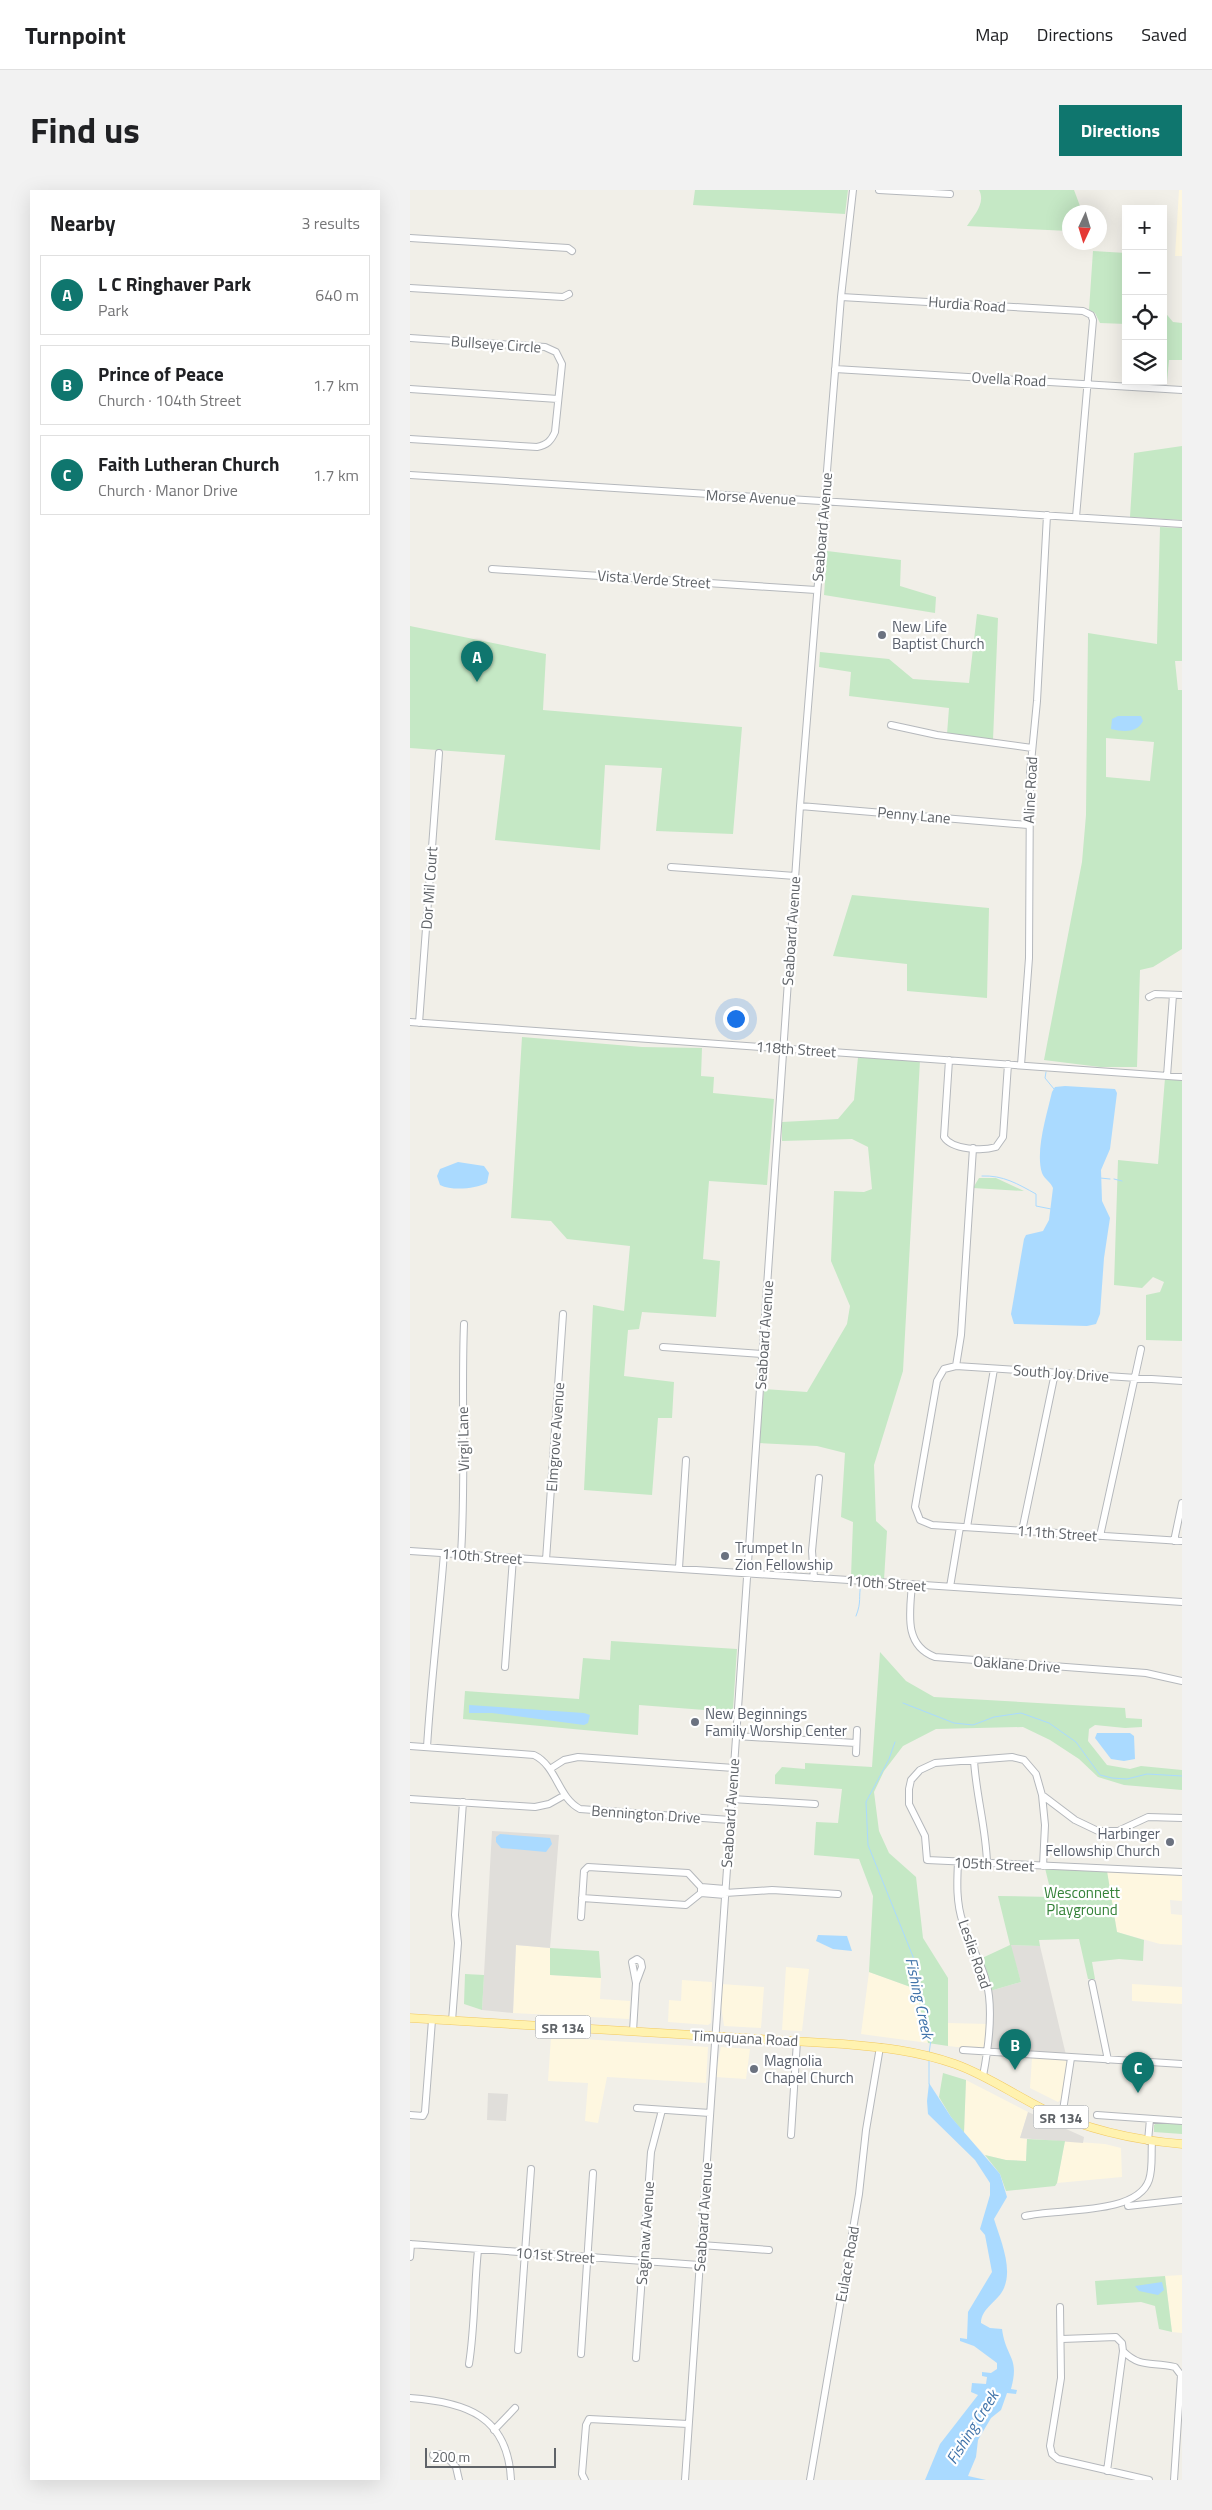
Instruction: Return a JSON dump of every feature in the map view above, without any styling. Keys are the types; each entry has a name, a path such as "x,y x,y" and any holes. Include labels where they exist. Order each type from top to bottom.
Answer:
{"main road":[{"name":"Timuquana Road","path":"410,2018 880,2047 925,2055 949,2062 983,2076 1062,2117 1109,2134 1150,2142 1182,2144"}],"street":[{"name":"Seaboard Avenue","path":"684,2480 800,806 841,297 853,190"},
{"path":"879,190 950,194"},
{"path":"410,238 568,248 572,251"},
{"path":"410,288 564,297 569,294"},
{"name":"Hurdia Road","path":"841,297 1083,312 1091,315 1093,320 1087,384"},
{"name":"Bullseye Circle","path":"410,338 553,349 560,357 562,364 555,432 551,440 544,446 410,439"},
{"name":"Ovella Road","path":"835,369 1182,390"},
{"path":"1076,517 1087,384"},
{"path":"410,389 558,399"},
{"name":"Morse Avenue","path":"410,475 1182,524"},
{"name":"Aline Road","path":"1021,1065 1029,958 1028,826 1032,748 1037,701 1046,515"},
{"name":"Vista Verde Street","path":"492,569 816,590"},
{"path":"891,725 938,735 1032,748"},
{"name":"Dor Mil Court","path":"419,1023 439,753"},
{"name":"Penny Lane","path":"800,806 1028,826"},
{"path":"671,867 795,876"},
{"path":"1148,997 1155,994 1182,995"},
{"path":"1167,1076 1173,995"},
{"name":"118th Street","path":"410,1022 1182,1077"},
{"path":"949,1060 944,1133 947,1142 955,1146 973,1148 996,1147 1003,1137 1008,1064"},
{"path":"956,1366 961,1335 973,1148"},
{"name":"Elmgrove Avenue","path":"546,1560 563,1314"},
{"name":"Virgil Lane","path":"461,1554 464,1490 462,1377 464,1324"},
{"path":"664,1347 762,1354"},
{"path":"1100,1536 1141,1349"},
{"name":"South Joy Drive","path":"932,1525 920,1520 916,1507 937,1381 941,1372 949,1367 1182,1381"},
{"path":"950,1586 994,1369"},
{"path":"1022,1530 1055,1373"},
{"path":"679,1568 686,1460"},
{"path":"814,1578 812,1551 818,1478"},
{"path":"1174,1541 1182,1503"},
{"name":"111th Street","path":"932,1525 1182,1542"},
{"name":"110th Street","path":"410,1551 1182,1602"},
{"path":"427,1747 433,1657 438,1634 444,1553"},
{"path":"506,1667 513,1558"},
{"name":"Oaklane Drive","path":"912,1584 910,1623 912,1636 923,1651 935,1657 1146,1673 1182,1681"},
{"path":"856,1753 857,1730"},
{"path":"736,1736 856,1743"},
{"name":"Bennington Drive","path":"410,1746 526,1754 541,1758 574,1806 585,1810 730,1820"},
{"path":"550,1769 564,1760 578,1757 734,1768"},
{"path":"987,1863 986,1837 979,1806 974,1760 1012,1757 1024,1760 1036,1774 1042,1795 1045,1814 1043,1866"},
{"name":"105th Street","path":"974,1760 927,1765 911,1780 909,1804 925,1836 927,1860 1182,1872"},
{"path":"410,1798 534,1807 549,1804 565,1795"},
{"path":"1042,1795 1082,1825 1104,1832 1118,1831 1148,1817 1182,1818"},
{"path":"732,1800 815,1804"},
{"path":"452,2021 458,1943 455,1915 464,1802"},
{"path":"1045,1814 1056,1807"},
{"name":"Leslie Road","path":"958,1862 958,1894 962,1921 981,1967 989,1995 988,2053 983,2076"},
{"path":"581,1917 584,1871 588,1866 688,1873 701,1890 725,1892 772,1890 838,1894"},
{"path":"582,1898 686,1905 701,1890"},
{"path":"633,2031 636,1982"},
{"path":"1092,1983 1108,2060"},
{"path":"410,2115 423,2116 426,2112 432,2020"},
{"path":"791,2135 798,2041"},
{"name":"Eulace Road","path":"810,2480 859,2194 866,2130 880,2047"},
{"path":"963,2050 1182,2064"},
{"path":"1062,2117 1071,2058"},
{"path":"637,2108 710,2113"},
{"name":"Saginaw Avenue","path":"636,2358 651,2152 662,2110"},
{"path":"1097,2115 1182,2121"},
{"path":"1025,2216 1108,2206 1137,2197 1149,2180 1150,2119"},
{"path":"518,2350 531,2169"},
{"path":"581,2354 593,2173"},
{"path":"1128,2206 1182,2200"},
{"path":"410,2244 410,2257"},
{"name":"101st Street","path":"410,2244 699,2266"},
{"path":"701,2245 769,2250"},
{"path":"469,2364 475,2321 478,2250"},
{"path":"1060,2308 1062,2339 1061,2378 1050,2446 1052,2454 1058,2459 1149,2480"},
{"path":"1062,2339 1113,2336 1120,2340 1123,2351 1107,2471"},
{"path":"1123,2351 1140,2364 1175,2367 1182,2375 1174,2480"},
{"path":"410,2398 455,2404 477,2414 494,2430 508,2458 512,2480"},
{"path":"494,2430 514,2408"},
{"path":"585,2480 582,2474 587,2420 592,2418 688,2424"},
{"path":"432,2456 441,2454 453,2462 459,2480"}],"shaded area":[{"path":"1179,190 1182,190 1182,256 1175,256"},
{"path":"492,1831 559,1835 550,1948 516,1945 513,2013 482,2010"},
{"path":"1107,1871 1182,1875 1182,1901 1170,1900 1171,1914 1182,1915 1182,1945 1160,1944 1117,1932"},
{"path":"516,1945 550,1948 550,1975 601,1978 600,1999 630,2001 629,2019 513,2013"},
{"path":"1010,1945 1040,1946 1066,2055 992,2049 990,1991 1021,1982"},
{"path":"786,1967 809,1969 802,2031 782,2030"},
{"path":"869,1972 916,1989 928,2043 861,2034"},
{"path":"682,1980 712,1982 711,2023 708,2025 668,2022 669,2000 681,2001"},
{"path":"721,1984 764,1987 761,2028 724,2026 720,1999"},
{"path":"1132,1984 1182,1987 1182,2004 1132,2001"},
{"path":"948,2023 988,2024 986,2047 984,2050 948,2046"},
{"path":"551,2037 708,2047 706,2083 607,2077 598,2123 585,2121 588,2083 548,2081"},
{"path":"721,2047 750,2049 746,2079 715,2077"},
{"path":"1032,2058 1064,2059 1068,2064 1063,2098 1058,2102 1030,2088"},
{"path":"966,2080 1028,2112 1020,2138 1027,2139 1026,2161 1006,2160 985,2155 964,2133"},
{"path":"488,2093 508,2094 506,2121 487,2120"},
{"path":"1028,2112 1084,2137 1083,2143 1020,2138"},
{"path":"1065,2141 1105,2144 1121,2148 1122,2177 1057,2183"},
{"path":"1182,2275 1182,2333 1172,2332 1165,2276"}],"green space":[{"path":"695,190 848,190 845,214 693,205"},
{"path":"979,190 1074,190 1080,205 1062,205 1062,231 967,226 976,213 981,195"},
{"path":"1093,251 1122,253 1122,324 1100,323 1095,313 1089,310"},
{"path":"1167,315 1173,322 1182,323 1182,360 1169,360 1167,382"},
{"path":"1182,446 1182,520 1130,517 1134,453"},
{"path":"1160,527 1182,528 1182,661 1175,661 1178,690 1182,690 1182,949 1153,967 1140,970 1137,1067 1100,1067 1044,1060 1082,862 1086,815 1088,633 1157,644","holes":["1106,738 1154,742 1150,781 1106,777"]},
{"path":"827,551 901,560 900,586 936,597 935,613 824,595"},
{"path":"977,614 998,618 993,740 947,734 949,708 849,696 851,672 819,667 820,652 889,659 913,679 969,683"},
{"path":"410,626 546,654 543,710 742,727 733,834 656,831 662,768 605,765 600,850 495,840 505,755 410,748"},
{"path":"852,895 989,908 987,998 907,991 907,964 833,956"},
{"path":"522,1037 642,1047 702,1048 701,1076 714,1077 713,1093 774,1099 767,1185 709,1181 703,1259 720,1261 716,1317 642,1312 639,1329 628,1330 624,1376 674,1382 672,1418 658,1418 652,1495 584,1490 593,1305 624,1311 630,1246 567,1239 551,1221 511,1218"},
{"path":"858,1057 920,1060 903,1371 874,1465 876,1521 887,1531 884,1580 851,1577 853,1522 841,1517 845,1453 817,1446 759,1443 764,1389 807,1392 847,1324 850,1306 831,1261 834,1191 864,1192 872,1189 868,1147 852,1139 782,1141 782,1122 838,1119 854,1100"},
{"path":"1165,1078 1182,1080 1182,1341 1146,1340 1146,1295 1160,1292 1164,1282 1153,1277 1142,1288 1114,1285 1118,1160 1158,1164"},
{"path":"979,1178 996,1178 1024,1191 973,1188"},
{"path":"611,1641 737,1649 733,1709 731,1712 639,1705 638,1735 463,1719 465,1691 579,1699 583,1658 610,1660"},
{"path":"880,1652 906,1681 934,1697 1125,1708 1126,1718 1142,1719 1142,1727 1125,1728 1095,1725 1089,1729 1088,1741 1107,1765 1130,1769 1141,1766 1182,1770 1182,1790 1124,1785 1098,1777 1079,1759 1050,1740 1023,1727 936,1729 903,1746 884,1771 874,1792 879,1831 889,1853 916,1877 923,1938 948,1978 948,2046 928,2043 916,1989 869,1972 873,1896 859,1859 814,1855 816,1822 838,1823 842,1789 775,1784 775,1775 782,1767 805,1769 805,1763 872,1767"},
{"name":"Wesconnett Playground","path":"1045,1868 1107,1871 1117,1932 1144,1940 1143,1961 1119,1959 1092,1962 1095,1979 1088,1979 1079,1939 1039,1940 1040,1946 1011,1945 1021,1982 990,1991 980,1959 1010,1945 998,1896 1052,1897"},
{"path":"550,1948 599,1951 601,1978 550,1975"},
{"path":"465,1974 484,1975 482,2010 464,2004"},
{"path":"943,2073 966,2080 964,2133 951,2117 939,2097"},
{"path":"1158,2122 1182,2124 1182,2134 1154,2132 1154,2125"},
{"path":"1027,2139 1065,2141 1057,2183 1055,2186 1006,2191 1000,2174 985,2155 1006,2160 1026,2161"},
{"path":"1165,2276 1172,2332 1159,2329 1155,2306 1141,2302 1097,2305 1095,2281"}],"water":[{"path":"1118,716 1141,716 1143,721 1137,728 1130,731 1111,729 1112,719"},
{"path":"1055,1087 1115,1089 1117,1093 1110,1149 1101,1170 1102,1201 1110,1218 1104,1258 1100,1314 1096,1324 1087,1326 1014,1324 1011,1314 1024,1239 1026,1235 1043,1231 1049,1220 1053,1188 1042,1173 1040,1164 1041,1144 1052,1092"},
{"path":"458,1162 484,1166 489,1173 487,1183 476,1187 464,1188 451,1188 440,1185 437,1176 440,1169"},
{"path":"469,1705 590,1715 588,1723 584,1725 492,1713 469,1713"},
{"path":"1097,1733 1130,1733 1134,1736 1135,1759 1124,1761 1111,1759 1095,1738"},
{"path":"500,1834 550,1838 552,1844 546,1852 501,1848 496,1842 496,1837"},
{"path":"818,1935 847,1936 852,1951 833,1949 816,1941"},
{"path":"929,2083 951,2117 1000,2174 1007,2197 994,2219 1005,2253 1006,2280 1002,2293 984,2313 981,2323 990,2328 1002,2329 1013,2363 1014,2370 1011,2389 1017,2390 1016,2394 1007,2393 1001,2410 991,2418 978,2440 976,2457 968,2476 986,2480 925,2480 940,2444 978,2395 971,2392 972,2383 986,2384 987,2377 982,2376 982,2372 991,2373 997,2369 997,2363 974,2346 960,2341 960,2338 967,2339 968,2312 992,2272 985,2235 980,2229 990,2195 990,2183 975,2160 928,2114"},
{"path":"1162,2282 1164,2290 1158,2295 1139,2291 1135,2286"}],"waterway":[{"path":"1046,1072 1045,1078 1054,1089"},
{"path":"982,1176 997,1177 1017,1184 1036,1194 1036,1206 1051,1209"},
{"path":"1100,1178 1110,1179"},
{"path":"1114,1179 1122,1181"},
{"path":"856,1616 859,1607 861,1584"},
{"path":"903,1703 954,1723 973,1725 994,1717 1021,1713 1049,1723 1076,1742 1100,1775 1127,1779 1147,1774 1182,1776"},
{"name":"Fishing Creek","path":"895,1742 889,1759 866,1802 868,1845 916,1964 931,2039 929,2054"},
{"name":"Fishing Creek","path":"929,2060 929,2084"}],"place":[{"name":"New Life Baptist Church","path":"882,635"},
{"name":"L C Ringhaver Park","path":"477,682"},
{"name":"Trumpet In Zion Fellowship","path":"725,1556"},
{"name":"New Beginnings Family Worship Center","path":"695,1722"},
{"name":"Harbinger Fellowship Church","path":"1170,1842"},
{"name":"Magnolia Chapel Church","path":"754,2069"},
{"name":"Prince of Peace","path":"1015,2070"},
{"name":"Faith Lutheran Church","path":"1138,2093"}]}
